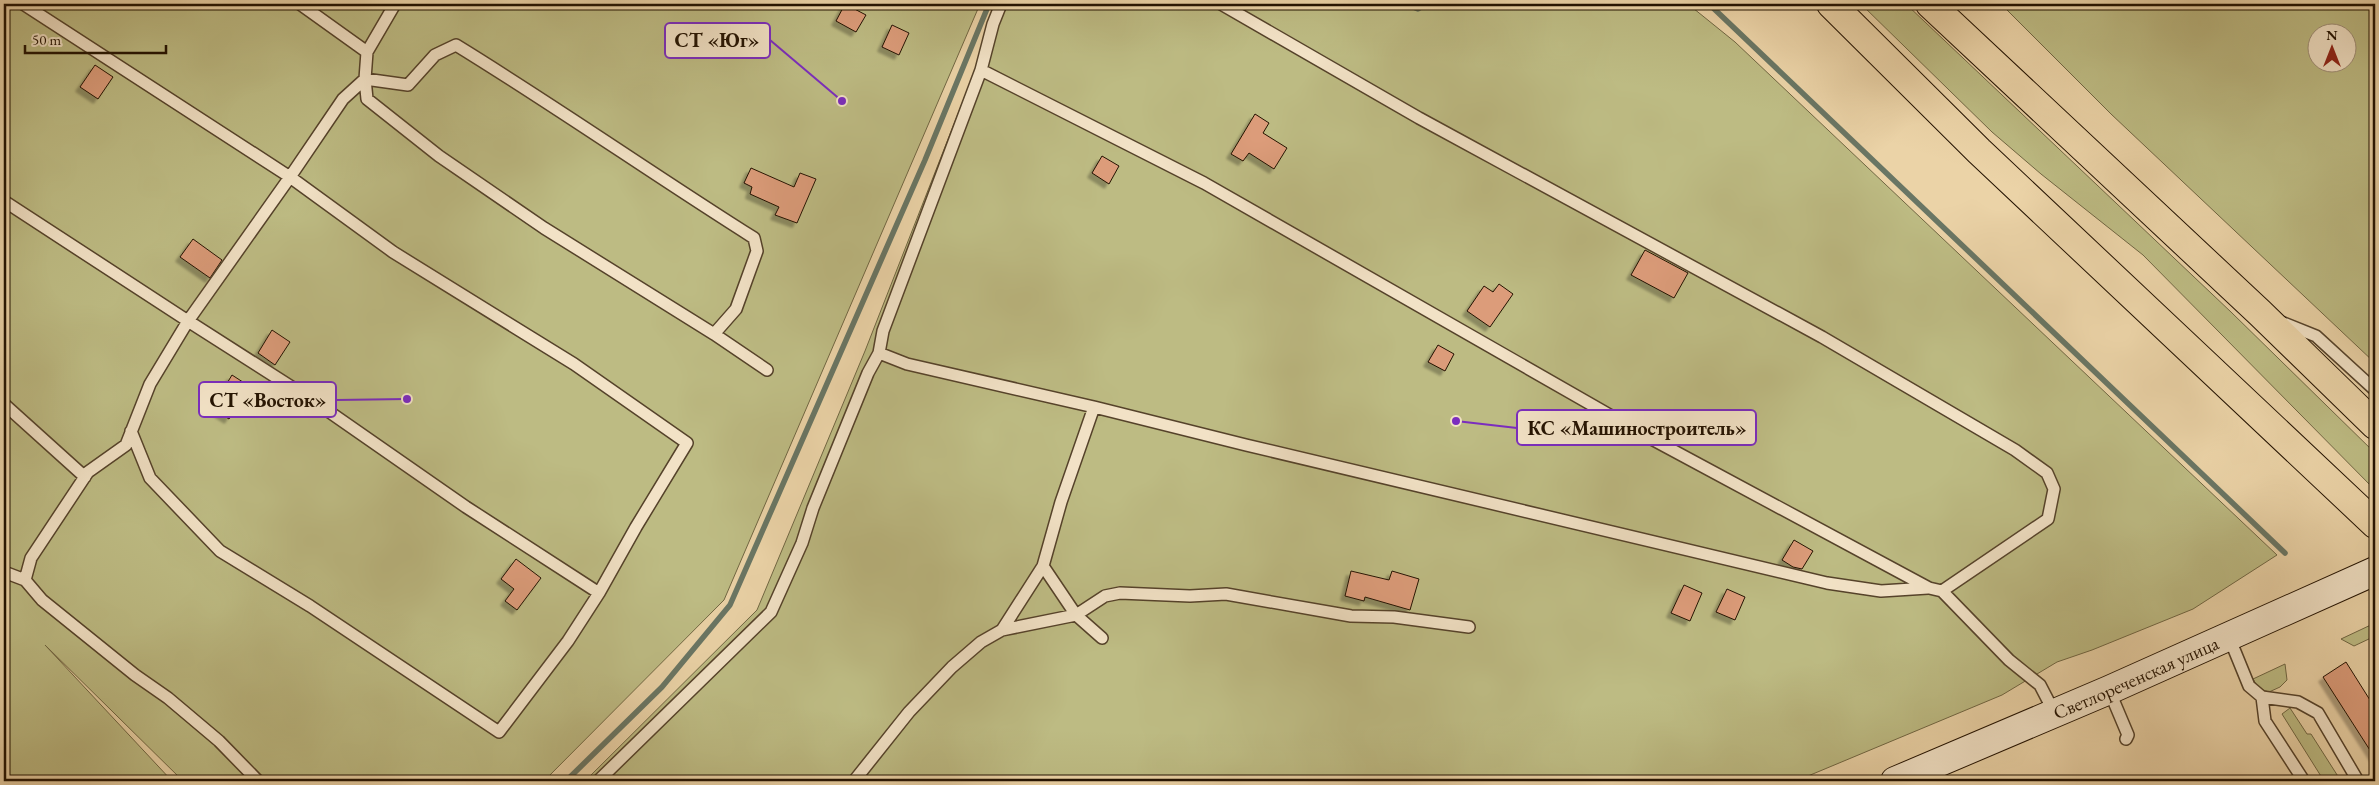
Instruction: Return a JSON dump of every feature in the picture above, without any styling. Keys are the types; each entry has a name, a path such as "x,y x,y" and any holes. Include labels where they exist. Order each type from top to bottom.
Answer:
{"main road":[{"path":"1831,4 1987,158 2375,524"},
{"path":"1930,4 2260,313 2375,425"},
{"name":"Светлореченская улица","path":"1895,781 1914,776 2054,712 2109,690 2375,571"}],"lane":[{"path":"23,4 290,178 393,252 574,364 687,443 636,527 600,593 568,641 499,732 310,606 220,551 150,478 131,431"},
{"path":"300,4 367,52"},
{"path":"395,4 367,52 365,79 367,99 439,156 544,228 714,334 767,370"},
{"path":"598,781 772,612 802,543 813,508 868,373 879,353 883,330 981,70 993,24 1001,4"},
{"path":"1221,4 1419,118 1822,337 2015,450 2048,473 2054,489 2048,519 1942,591"},
{"path":"25,580 31,558 88,472 126,445 150,384 188,321 290,178 342,99 365,79 408,85 435,55 456,45 518,83 644,168 754,238 757,251 736,309 714,334"},
{"path":"981,70 1204,182 1648,437 1929,588 1942,591 2009,660 2040,685 2054,712"},
{"path":"4,201 318,404 466,508 600,593"},
{"path":"2260,313 2316,336 2375,390"},
{"path":"879,353 907,364 1827,583 1881,591 1929,588"},
{"path":"4,404 85,477"},
{"path":"1002,630 1043,566 1061,502 1094,407"},
{"path":"1043,566 1076,615 1102,638"},
{"path":"4,572 25,580 42,600 135,675 168,698 219,741 258,781"},
{"path":"854,781 909,712 952,667 981,642 1002,630 1076,615 1105,596 1120,593 1190,596 1226,594 1351,616 1394,617 1470,627"},
{"path":"2229,636 2249,686 2262,697 2298,702 2318,713 2358,781"},
{"path":"2109,690 2128,735 2126,739"},
{"path":"2262,697 2265,721 2304,781"}],"shaded area":[{"path":"4,4 980,4 724,600 544,781 183,781 45,645 172,781 4,781"},
{"path":"1001,4 1688,4 1735,42 2277,555 2193,609 2092,650 2057,662 2002,695 1796,781 585,781 757,610 865,351"},
{"path":"1861,4 1906,4 2231,312 2375,453 2375,490 2143,255 2041,174 1992,132"},
{"path":"2001,4 2375,4 2375,363 2111,114"},
{"path":"2375,623 2375,644 2371,638 2354,646 2341,639"},
{"path":"2285,664 2287,680 2280,687 2269,692 2259,689 2253,679"},
{"path":"2290,708 2307,734 2311,734 2341,781 2324,781 2282,714"}],"building":[{"path":"845,4 866,15 856,32 836,21"},
{"path":"892,25 909,33 899,55 882,47"},
{"path":"95,65 113,77 98,99 80,87"},
{"path":"1255,114 1269,123 1263,133 1287,148 1274,169 1249,153 1243,161 1231,154"},
{"path":"1102,156 1119,166 1109,184 1092,173"},
{"path":"751,168 794,187 800,173 816,179 797,223 775,215 779,207 750,194 752,187 744,183"},
{"path":"193,239 222,260 210,278 180,257"},
{"path":"1645,250 1688,273 1674,298 1631,275"},
{"path":"1499,284 1513,294 1490,327 1467,311 1484,286 1493,292"},
{"path":"272,330 290,342 275,365 258,353"},
{"path":"1438,345 1454,354 1445,371 1428,362"},
{"path":"232,375 249,386 229,419 212,408"},
{"path":"1794,540 1813,551 1802,569 1793,567 1782,560"},
{"path":"516,559 541,578 517,610 505,601 514,589 501,579"},
{"path":"1351,571 1389,580 1392,571 1419,579 1410,610 1365,597 1364,601 1345,596"},
{"path":"1684,585 1702,593 1690,621 1671,613"},
{"path":"1727,589 1745,597 1735,620 1716,612"},
{"path":"2346,662 2375,708 2375,758 2323,677"}],"waterway":[{"path":"566,781 662,687 730,605 925,160 989,4"},
{"path":"1406,4 1418,9 1426,4"},
{"path":"1709,4 2285,553"}],"place":[{"name":"СТ «Юг»","path":"842,101"},
{"name":"СТ «Восток»","path":"407,399"},
{"name":"КС «Машиностроитель»","path":"1456,421"}]}
